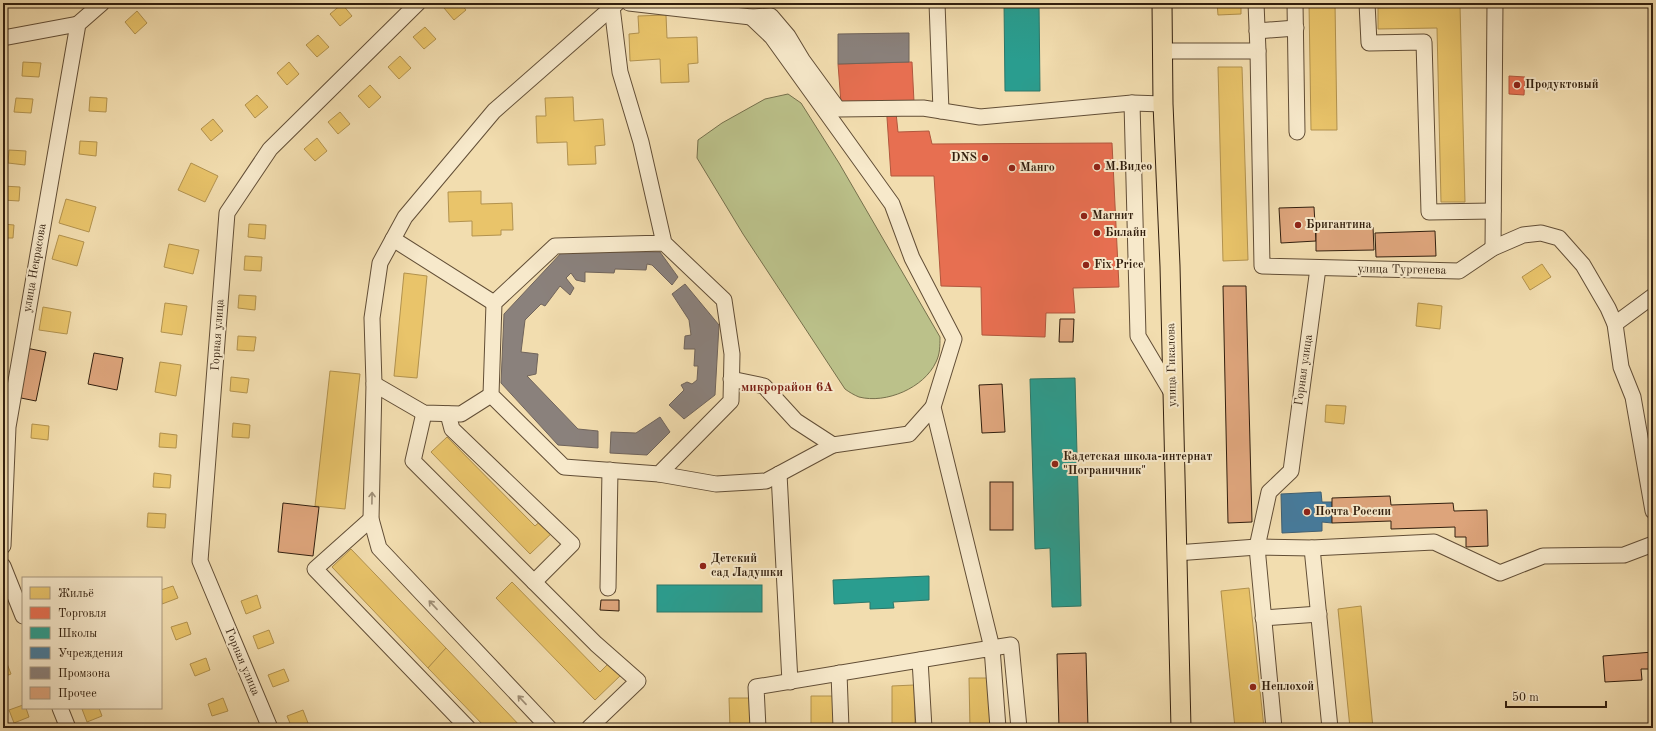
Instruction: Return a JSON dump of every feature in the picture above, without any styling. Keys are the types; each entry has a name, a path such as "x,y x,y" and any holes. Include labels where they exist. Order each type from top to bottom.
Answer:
{"main road":[{"name":"улица Гикалова","path":"1162,3 1163,104 1173,395 1181,728"}],"street":[{"path":"3,38 78,24 102,3"},
{"name":"Горная улица","path":"270,728 200,561 227,213 270,149 418,3"},
{"path":"629,3 751,17 771,16 788,36 803,61 838,109 923,108 980,117 1132,103 1163,104"},
{"path":"937,3 941,111"},
{"path":"1163,51 1258,51 1256,3"},
{"path":"1295,3 1298,132"},
{"path":"1367,3 1369,43 1424,42 1429,212 1493,210"},
{"path":"1493,248 1495,3"},
{"path":"549,728 379,548 372,519 374,384 372,318 380,263 405,217 494,111 614,5"},
{"path":"614,5 620,72 641,142 664,243 724,300 732,354 731,401 659,474"},
{"path":"664,243 555,246 494,303 490,396 564,467 659,474 716,484 766,481 833,445 909,434 933,407 954,339 912,258 892,204 772,37 751,17"},
{"name":"улица Некрасова","path":"3,546 8,427 78,24"},
{"path":"1257,31 1296,28"},
{"name":"улица Тургенева","path":"1258,51 1262,266 1459,271 1493,248 1523,234 1541,233 1559,238 1583,265 1608,308 1614,324"},
{"path":"1132,103 1138,336 1173,395"},
{"path":"393,239 494,303"},
{"name":"Горная улица","path":"1256,547 1269,492 1291,471 1318,268"},
{"path":"1653,296 1614,324 1621,367 1633,398 1653,511"},
{"path":"731,379 764,386 796,421 833,445"},
{"path":"374,384 424,413 461,414 490,396"},
{"path":"933,407 992,648 998,728"},
{"path":"424,413 413,461 596,644 638,681 589,728"},
{"path":"448,414 452,429 572,544 534,582"},
{"path":"608,588 610,470"},
{"path":"779,474 790,682"},
{"path":"372,519 315,569 468,728"},
{"path":"1176,553 1256,547 1312,548 1434,542 1500,573 1543,556 1624,555 1653,544"},
{"path":"1256,547 1274,728"},
{"path":"1312,548 1330,728"},
{"path":"3,566 22,614"},
{"path":"1263,618 1319,614"},
{"path":"758,728 756,687 1011,645 1019,728"},
{"path":"920,660 924,728"},
{"path":"839,674 841,728"},
{"path":"60,709 68,728"}],"green space":[{"path":"788,94 801,103 839,163 940,337 938,356 930,371 923,379 903,392 892,396 870,399 859,397 845,389 743,234 697,158 698,140 722,123 765,99"}],"building: Жильё":[{"path":"450,3 460,3 466,10 454,20 444,8"},
{"path":"1217,3 1241,3 1241,14 1218,15"},
{"path":"1309,3 1335,3 1337,130 1311,130"},
{"path":"342,4 352,16 340,26 330,14"},
{"path":"1460,6 1465,202 1441,202 1437,28 1378,29 1378,8"},
{"path":"137,11 147,23 135,34 125,22"},
{"path":"666,15 667,38 697,37 698,63 688,64 689,82 661,83 660,59 630,61 629,34 639,33 638,16"},
{"path":"425,27 436,39 424,49 413,37"},
{"path":"318,35 329,47 317,57 306,45"},
{"path":"400,56 411,68 399,79 388,67"},
{"path":"23,62 41,63 39,77 22,76"},
{"path":"289,62 299,74 287,85 277,73"},
{"path":"1218,67 1242,67 1248,260 1223,261"},
{"path":"370,85 381,97 369,108 358,96"},
{"path":"257,95 268,107 255,118 245,105"},
{"path":"90,97 107,98 106,112 89,111"},
{"path":"573,97 574,121 603,119 605,145 595,146 596,164 568,165 567,142 537,143 536,116 546,116 545,98"},
{"path":"16,98 33,99 31,113 14,112"},
{"path":"340,112 350,124 338,134 328,122"},
{"path":"213,119 223,131 211,141 201,129"},
{"path":"317,138 327,151 315,161 304,149"},
{"path":"80,141 97,142 96,156 79,154"},
{"path":"9,150 26,151 25,165 8,163"},
{"path":"191,163 218,176 205,202 178,190"},
{"path":"3,186 20,187 19,201 3,200"},
{"path":"481,191 481,204 512,203 513,230 501,230 501,235 472,236 472,221 449,222 448,192"},
{"path":"66,199 96,207 89,232 59,223"},
{"path":"3,224 14,225 13,238 3,238"},
{"path":"249,224 266,225 265,239 248,237"},
{"path":"59,235 84,242 77,266 52,259"},
{"path":"169,244 199,250 193,274 164,267"},
{"path":"245,256 262,257 261,271 244,270"},
{"path":"1542,264 1551,277 1530,290 1522,277"},
{"path":"404,273 427,276 417,378 394,376"},
{"path":"239,295 256,296 255,310 238,308"},
{"path":"165,303 187,306 182,335 161,332"},
{"path":"1418,303 1442,306 1440,329 1416,326"},
{"path":"43,307 71,312 67,334 39,330"},
{"path":"238,336 256,337 254,351 237,350"},
{"path":"160,362 181,365 176,396 155,392"},
{"path":"330,371 360,374 345,509 315,506"},
{"path":"231,377 249,379 247,393 230,391"},
{"path":"1326,405 1346,406 1344,424 1325,422"},
{"path":"233,423 250,425 249,438 232,437"},
{"path":"32,424 49,426 48,440 31,438"},
{"path":"160,433 177,435 176,448 159,447"},
{"path":"447,437 535,526 544,518 555,530 530,554 431,452"},
{"path":"154,473 171,475 170,488 153,487"},
{"path":"148,513 166,514 165,528 147,527"},
{"path":"351,549 446,648 428,668 332,567"},
{"path":"512,582 600,672 609,663 621,675 595,700 496,598"},
{"path":"173,586 178,598 162,604 162,590"},
{"path":"1249,588 1264,728 1235,728 1221,591"},
{"path":"257,595 261,608 246,614 241,601"},
{"path":"1361,606 1373,728 1350,728 1338,609"},
{"path":"187,622 191,634 176,640 171,627"},
{"path":"269,630 274,643 258,649 253,636"},
{"path":"446,648 522,728 486,728 428,668"},
{"path":"206,658 210,670 195,676 190,664"},
{"path":"6,661 11,674 3,677 3,663"},
{"path":"284,669 289,681 273,687 268,675"},
{"path":"969,678 992,678 992,728 970,728"},
{"path":"914,685 915,728 892,728 892,686"},
{"path":"811,696 833,696 834,728 811,728"},
{"path":"223,698 228,711 212,716 208,704"},
{"path":"729,698 752,698 752,728 730,728"},
{"path":"22,705 22,709 26,709 29,717 14,723 9,710"},
{"path":"82,709 99,709 102,716 87,722"},
{"path":"303,710 308,723 292,728 287,716"}],"building: Торговля":[{"path":"912,62 914,102 895,103 898,132 929,131 932,144 1112,143 1119,287 1073,288 1075,313 1046,313 1045,337 982,335 981,287 941,286 934,176 891,176 886,103 841,103 838,64"},
{"name":"Продуктовый","path":"1509,76 1525,77 1524,95 1509,94"}],"building: Школы":[{"path":"1004,3 1039,3 1040,91 1005,91"},
{"name":"Кадетская школа-интернат \"Пограничник\"","path":"1075,378 1081,606 1052,607 1050,548 1035,549 1030,379"},
{"path":"929,576 929,600 893,602 894,608 870,609 870,602 834,604 833,580"},
{"path":"657,585 762,585 762,612 657,612"}],"building: Учреждения":[{"name":"Почта России","path":"1321,492 1322,502 1332,502 1332,523 1322,522 1322,531 1282,533 1281,494"}],"building: Промзона":[{"path":"909,33 909,62 838,64 838,34"},
{"path":"563,251 660,252 678,277 672,285 652,265 647,264 646,270 615,269 614,273 585,272 585,282 576,280 571,273 566,278 574,288 570,295 560,286 545,306 541,304 525,320 521,352 538,354 536,374 527,376 578,429 598,431 598,448 558,445 501,383 504,314"},
{"path":"685,284 719,325 715,395 684,419 669,405 684,390 681,385 687,382 692,384 697,380 698,366 694,366 695,349 684,349 685,336 691,335 689,320 672,294"},
{"path":"660,417 670,432 647,455 610,453 611,432 636,433"}],"building: Прочее":[{"name":"Бригантина","path":"1314,207 1316,241 1281,243 1279,208"},
{"path":"1373,227 1374,250 1316,251 1316,228"},
{"path":"1435,231 1436,256 1376,257 1375,233"},
{"path":"1223,286 1246,286 1252,522 1228,523"},
{"path":"1060,319 1074,319 1073,342 1059,342"},
{"path":"26,348 46,352 36,401 16,397"},
{"path":"94,353 123,358 117,390 88,384"},
{"path":"1002,384 1005,432 982,433 979,385"},
{"path":"990,482 1013,482 1013,530 990,530"},
{"path":"1390,496 1391,505 1453,503 1454,511 1487,510 1488,546 1466,547 1466,537 1455,537 1455,527 1391,529 1391,521 1332,523 1332,498"},
{"path":"283,503 319,507 313,556 278,552"},
{"path":"601,600 619,600 619,611 600,610"},
{"path":"1653,652 1653,669 1641,669 1642,680 1605,682 1603,656"},
{"path":"1086,653 1088,728 1059,728 1057,654"}],"place":[{"name":"Продуктовый","path":"1517,85"},
{"name":"DNS","path":"985,158"},
{"name":"М.Видео","path":"1097,167"},
{"name":"Манго","path":"1012,168"},
{"name":"Магнит","path":"1084,216"},
{"name":"Бригантина","path":"1298,225"},
{"name":"Билайн","path":"1097,233"},
{"name":"Fix Price","path":"1086,265"},
{"name":"Кадетская школа-интернат \"Пограничник\"","path":"1055,464"},
{"name":"Почта России","path":"1307,512"},
{"name":"Детский сад Ладушки","path":"703,566"},
{"name":"Неплохой","path":"1253,687"}],"district":[{"name":"микрорайон 6А","path":"787,387"}]}
